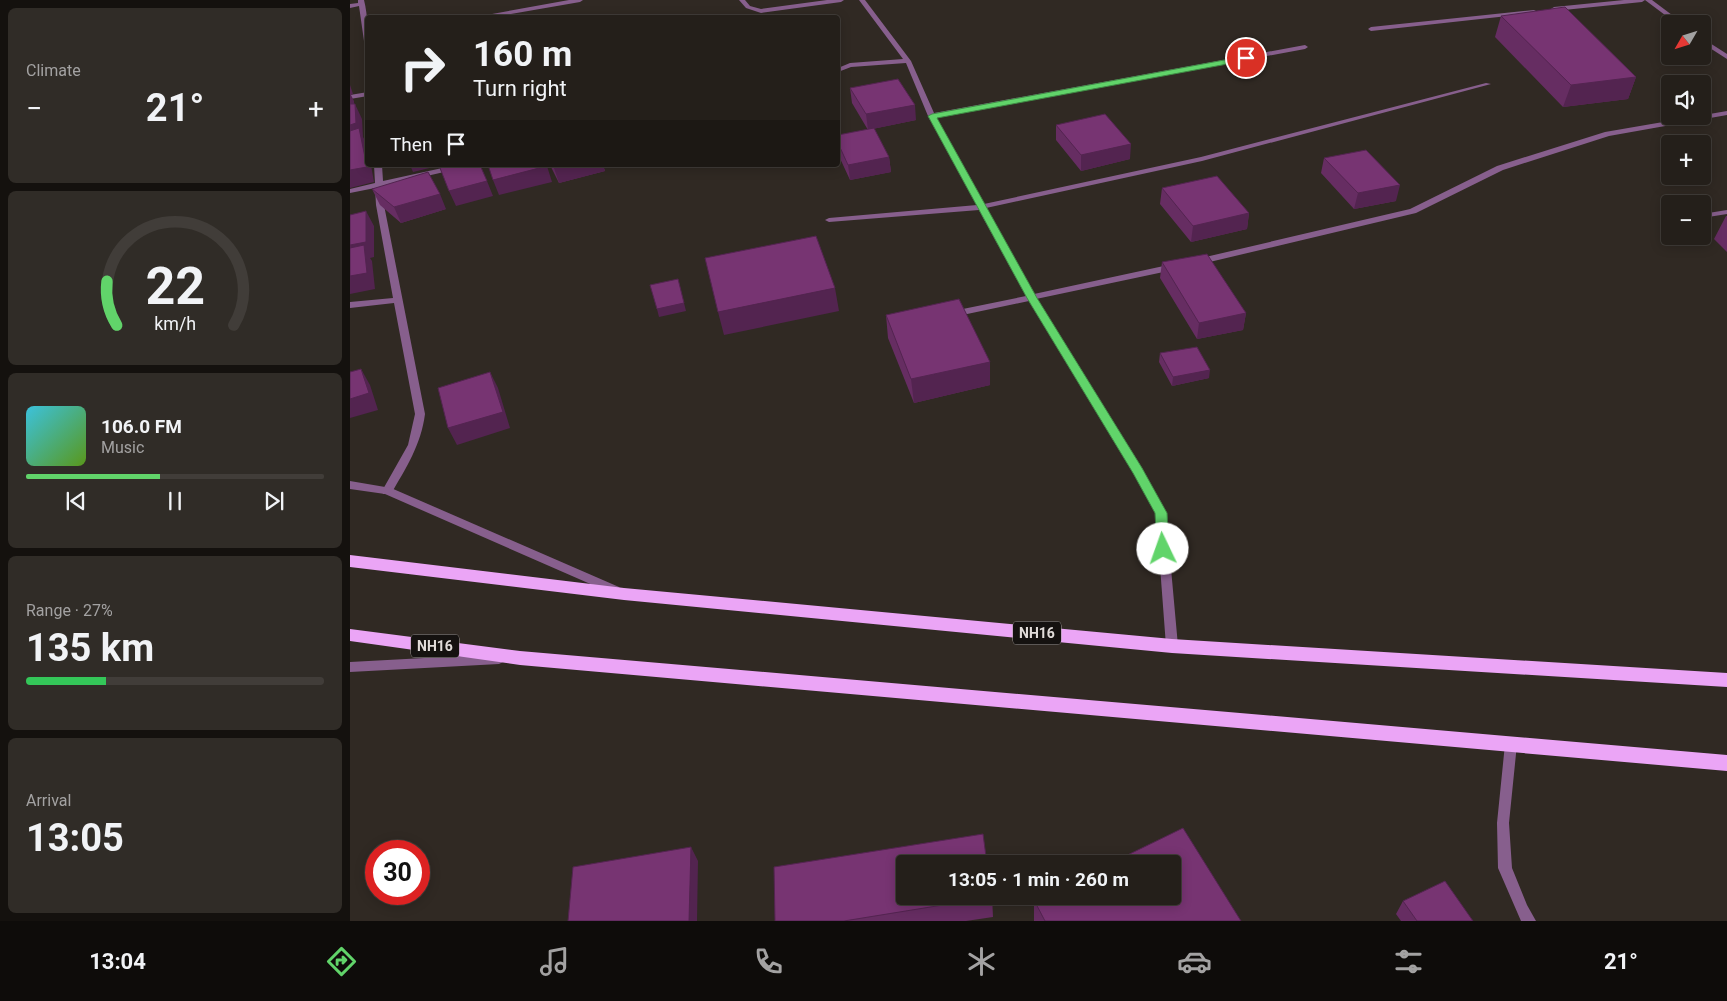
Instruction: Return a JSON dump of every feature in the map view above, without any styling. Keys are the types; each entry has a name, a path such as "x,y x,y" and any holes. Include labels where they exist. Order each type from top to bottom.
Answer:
{"highway":[{"name":"NH16","path":"350,561 624,594 1172,646 1727,680"},
{"name":"NH16","path":"350,635 520,658 1727,763"}],"street":[{"path":"490,15 580,0"},
{"path":"742,0 748,7 761,11 841,0"},
{"path":"862,0 908,61 932,116 1032,298 1138,471 1161,513 1172,646"},
{"path":"1371,29 1642,0"},
{"path":"1648,0 1669,15"},
{"path":"350,6 361,2 365,28"},
{"path":"1711,46 1727,57"},
{"path":"932,116 1305,47"},
{"path":"840,69 850,65 908,61"},
{"path":"829,220 982,207 1202,159 1488,84"},
{"path":"350,98 365,95"},
{"path":"946,316 1288,242 1413,211 1500,168 1576,143 1608,134 1727,113"},
{"path":"350,144 365,141"},
{"path":"378,167 380,205 420,414 418,434 411,452 387,491"},
{"path":"350,190 457,167"},
{"path":"1711,215 1727,212"},
{"path":"350,306 399,300"},
{"path":"350,485 387,491 624,594"},
{"path":"350,667 520,658"},
{"path":"1511,744 1504,823 1505,868 1522,910 1529,921"}],"building":[{"path":"1565,7 1636,77 1571,85 1501,16"},
{"path":"898,79 915,105 866,114 850,88"},
{"path":"350,104 355,104 356,123 350,125"},
{"path":"1105,114 1131,144 1081,155 1056,125"},
{"path":"359,128 365,167 367,167 350,170 350,131"},
{"path":"874,128 889,157 848,165 840,147 840,135"},
{"path":"1366,150 1400,185 1358,193 1324,158"},
{"path":"481,167 487,181 449,191 440,168"},
{"path":"489,167 543,167 493,180"},
{"path":"428,172 440,194 394,207 372,189"},
{"path":"1217,176 1249,213 1193,226 1162,188"},
{"path":"366,211 366,242 350,245 350,215"},
{"path":"816,236 835,288 718,312 705,258"},
{"path":"364,245 367,273 350,276 350,248"},
{"path":"1207,254 1246,313 1199,323 1162,262"},
{"path":"678,279 684,303 657,309 650,285"},
{"path":"959,299 990,362 911,379 886,315"},
{"path":"1197,347 1210,370 1173,377 1160,353"},
{"path":"361,369 369,393 350,399 350,372"},
{"path":"490,372 503,412 448,428 438,388"},
{"path":"1183,828 1241,921 1045,921 1037,905 1181,905 1181,855 1128,855"},
{"path":"983,834 986,855 896,855 896,905 943,905 844,921 775,921 774,867"},
{"path":"691,847 689,921 568,921 573,867"},
{"path":"1445,881 1473,921 1417,921 1403,901"}],"route":[{"path":"1163,549 1161,513 1138,471 1032,298 932,116 1246,58"}]}
